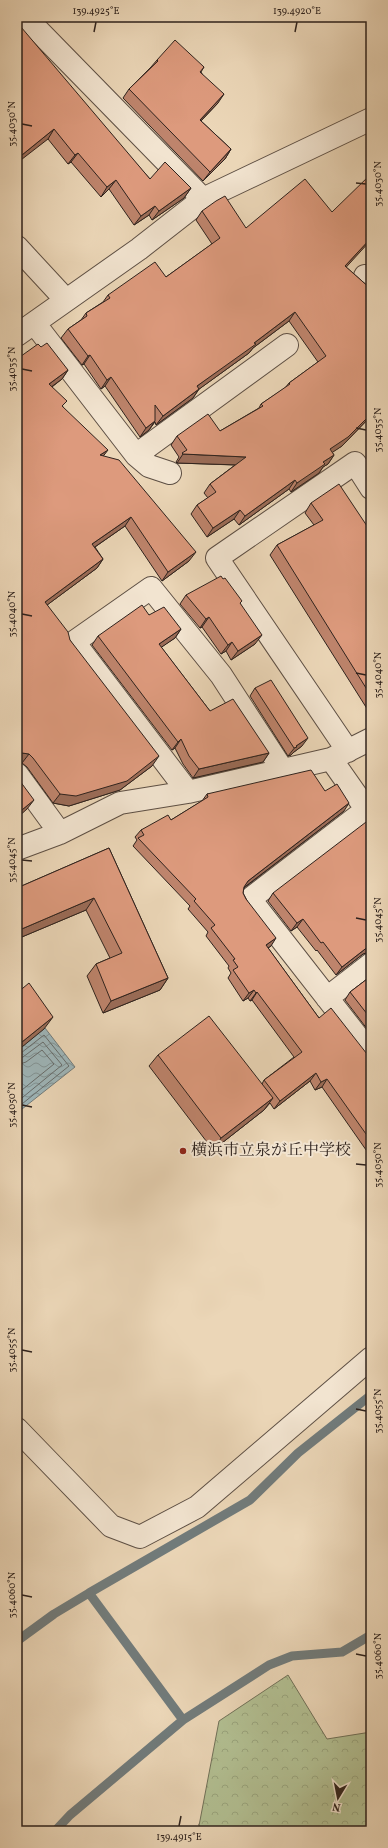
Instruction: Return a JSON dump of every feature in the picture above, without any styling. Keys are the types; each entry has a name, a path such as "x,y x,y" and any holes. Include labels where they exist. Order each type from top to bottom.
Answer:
{"street":[{"path":"25,17 204,199"},
{"path":"170,473 149,466 136,455 26,329 139,249 204,199 371,118"},
{"path":"17,247 66,300"},
{"path":"136,455 287,345"},
{"path":"371,488 355,462 217,558 339,755 368,813 250,899 371,1054"},
{"path":"188,792 74,642 151,588 222,676 282,769"},
{"path":"17,849 60,833 120,803 188,792 339,755 371,739"},
{"path":"17,774 60,833"},
{"path":"327,998 371,964"},
{"path":"17,1429 111,1526 140,1537 197,1506 371,1358"}],"green space":[{"path":"288,1675 327,1739 371,1732 371,1831 198,1831 219,1721"}],"water":[{"path":"45,1028 75,1067 17,1113 17,1051"}],"building":[{"path":"21,27 150,179 165,162 191,188 159,211 155,206 141,216 116,180 107,187 78,153 75,155 54,129 17,159 17,30"},
{"path":"175,40 204,67 200,72 224,94 200,120 231,149 210,172 129,89 158,61 157,60"},
{"path":"371,174 371,238 345,266 371,289 371,414 348,437 330,449 334,455 323,462 325,464 297,483 295,480 245,516 240,510 213,528 197,505 216,492 210,484 246,457 183,454 182,453 187,450 177,436 208,414 220,431 263,406 261,404 326,356 295,312 254,343 256,344 197,386 199,389 163,416 155,405 155,421 146,428 111,377 107,380 90,355 88,356 68,329 87,316 86,313 110,298 108,295 155,262 166,277 220,238 202,211 225,196 246,228 305,179 332,212"},
{"path":"47,343 68,370 49,384 67,401 62,406 108,450 100,455 119,460 196,552 168,572 131,517 92,544 103,559 45,602 68,632 70,640 159,756 127,781 76,796 60,794 29,754 17,754 17,368 21,364 17,359 38,344 41,347"},
{"path":"339,484 371,532 371,696 277,545 323,520 311,503"},
{"path":"221,576 223,579 225,578 242,601 240,603 262,635 238,651 232,642 228,645 209,617 206,619 186,595"},
{"path":"142,605 149,615 164,607 181,629 159,644 210,711 233,699 269,753 199,769 189,756 181,739 178,742 98,636"},
{"path":"271,680 308,738 296,746 297,747 294,748 255,688"},
{"path":"311,770 325,791 337,784 349,803 248,881 244,887 243,893 276,938 266,945 319,1018 331,1008 367,1054 371,1057 371,1141 327,1079 321,1082 316,1073 280,1101 264,1080 302,1052 257,992 256,993 254,990 249,993 233,970 238,967 233,960 235,959 211,928 215,925 194,901 196,899 138,838 144,835 141,830 168,815 171,820 208,797 207,794"},
{"path":"17,777 34,800 17,814"},
{"path":"370,819 371,945 342,967 303,919 297,923 273,893"},
{"path":"109,848 168,978 111,1001 96,964 122,953 94,898 17,931 17,888"},
{"path":"371,976 371,1019 350,992"},
{"path":"29,983 53,1017 17,1046 17,993"},
{"path":"209,1016 273,1098 221,1138 158,1055"}],"waterway":[{"path":"89,1593 250,1500 298,1453 371,1395"},
{"path":"17,1641 54,1614 89,1593 183,1720 269,1665 292,1656 342,1652 371,1635"},
{"path":"55,1831 70,1815 183,1720"}],"railway":[{"path":"186,1831 199,1825"}],"place":[{"name":"横浜市立泉が丘中学校","path":"183,1151"}]}
